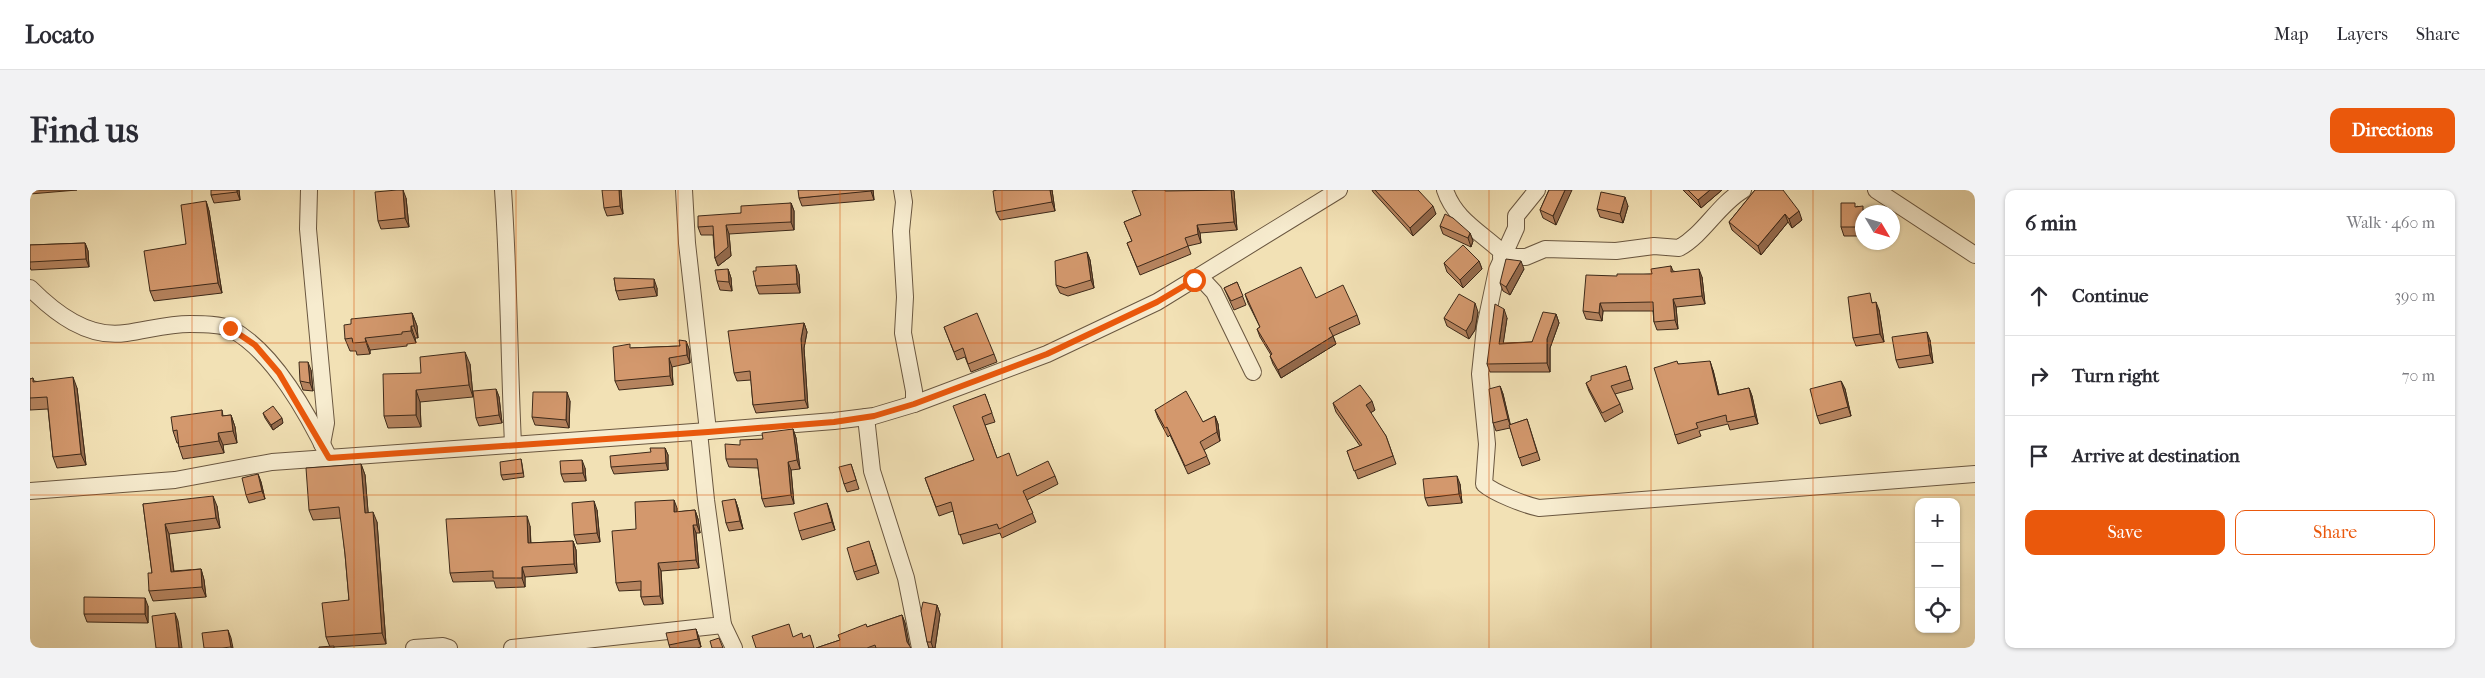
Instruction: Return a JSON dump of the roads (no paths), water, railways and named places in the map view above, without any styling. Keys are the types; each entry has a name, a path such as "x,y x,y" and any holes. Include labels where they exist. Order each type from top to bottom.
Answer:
{"street":[{"path":"309,190 308,228 326,423 326,451"},
{"path":"503,190 508,261 508,352 513,444"},
{"path":"684,190 704,432 706,500 723,625 734,648"},
{"path":"902,190 904,202 901,231 905,297 903,333 914,391 914,404"},
{"path":"30,491 175,480 326,451 513,444 704,432 866,417 914,404 1047,354 1157,302 1339,190"},
{"path":"1445,190 1450,204 1458,216 1483,234 1502,255 1526,257 1545,249 1616,250 1654,246 1679,248 1694,237 1723,205 1743,190"},
{"path":"1538,190 1516,216 1516,228 1502,255 1485,327 1480,374 1487,444 1484,484 1490,490 1513,498 1522,504 1539,508 1975,474"},
{"path":"1876,190 1975,255"},
{"path":"1200,277 1214,292 1254,372"},
{"path":"30,288 42,300 75,324 94,331 124,333 168,324 200,324 230,328 255,345 279,373 326,451"},
{"path":"866,417 872,471 906,578 920,648"},
{"path":"512,648 544,647 652,632 723,625"},
{"path":"414,648 443,646 449,648"}]}
